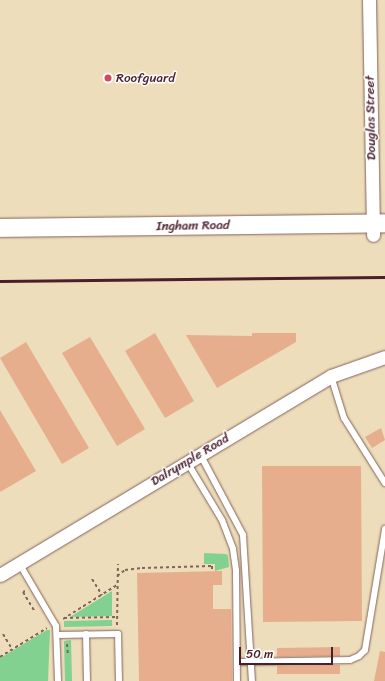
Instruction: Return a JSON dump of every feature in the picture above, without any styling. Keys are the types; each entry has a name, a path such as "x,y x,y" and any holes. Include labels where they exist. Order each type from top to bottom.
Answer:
{"main road":[{"name":"Ingham Road","path":"0,228 379,229"},
{"name":"Ingham Road","path":"0,240 379,229"}],"street":[{"name":"Douglas Street","path":"369,0 379,229"},
{"name":"Dalrymple Road","path":"0,575 331,376 385,357"}],"lane":[{"path":"331,376 344,418 385,483"},
{"path":"200,454 243,535 252,681"},
{"path":"187,462 222,520 233,549 236,570 237,681"},
{"path":"237,662 350,660 359,656 364,650 385,529"},
{"path":"19,563 52,618 57,635 58,681"},
{"path":"86,634 87,681"},
{"path":"57,635 118,634 119,681"}],"path":[{"path":"118,564 118,634"},
{"path":"118,576 126,570 142,568 212,566 212,570"},
{"path":"92,579 102,595"},
{"path":"63,618 117,617"},
{"path":"3,634 12,649"}],"green space":[{"path":"204,553 226,554 228,556 229,567 215,571 215,564 204,564"},
{"path":"112,591 112,616 70,617"},
{"path":"112,620 112,626 64,627 64,621"},
{"path":"47,630 50,630 48,681 0,681 0,658"},
{"path":"71,640 72,681 65,681 64,641"}],"building":[{"path":"155,333 194,401 165,418 125,351"},
{"path":"252,333 296,333 296,342 217,388 186,335 252,336"},
{"path":"90,337 145,429 117,446 62,353"},
{"path":"26,342 89,448 62,464 0,358"},
{"path":"0,410 36,471 0,492"},
{"path":"381,428 385,440 372,448 365,437"},
{"path":"262,466 361,466 362,621 263,622"},
{"path":"222,571 222,585 213,585 213,609 231,609 232,681 139,681 137,573"},
{"path":"340,647 340,656 277,657 277,648"},
{"path":"380,651 385,652 385,681 374,681"},
{"path":"340,665 340,674 277,674 277,666"}],"railway":[{"path":"0,281 385,277"}],"place":[{"name":"Roofguard","path":"108,78"}]}
